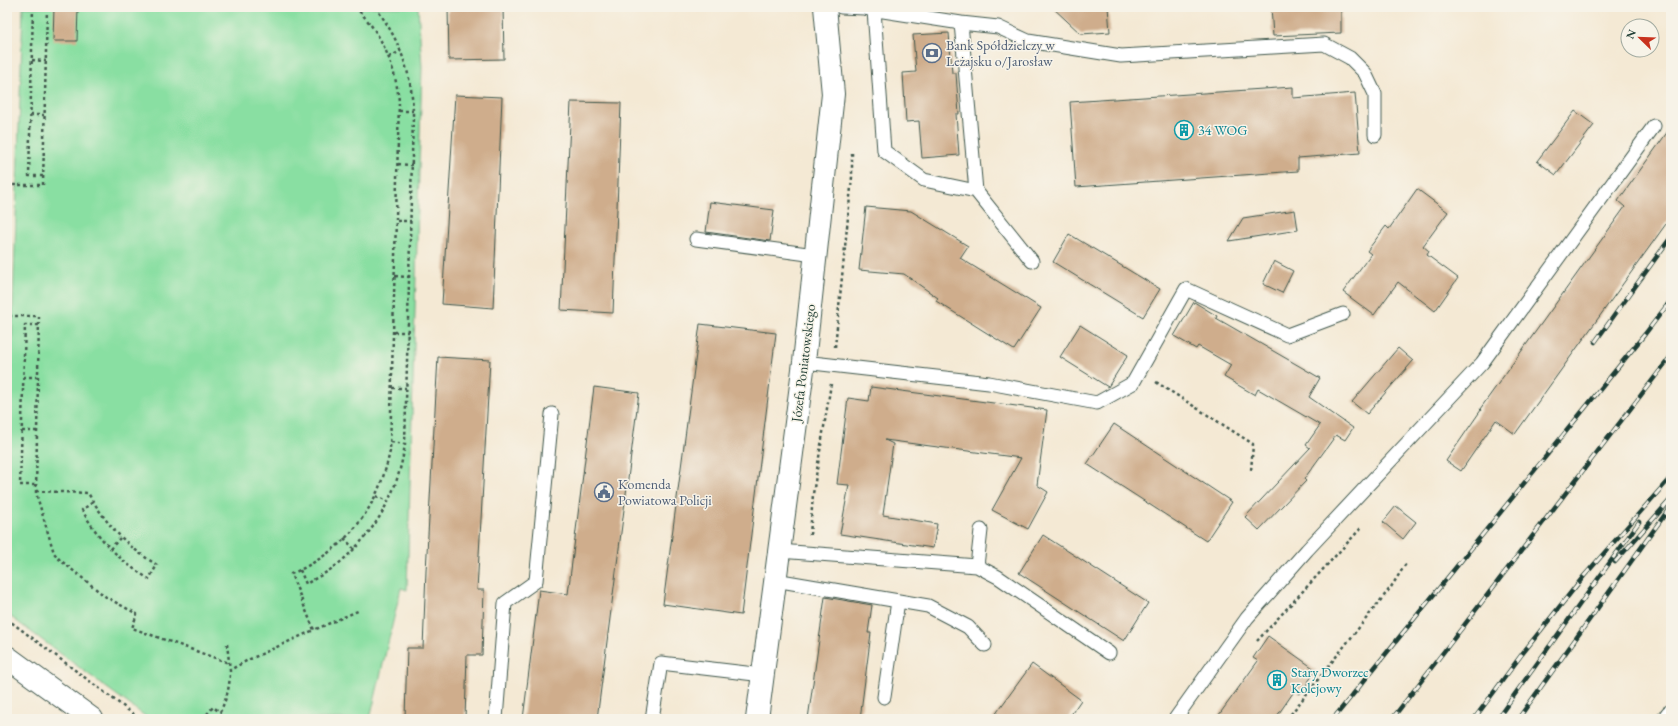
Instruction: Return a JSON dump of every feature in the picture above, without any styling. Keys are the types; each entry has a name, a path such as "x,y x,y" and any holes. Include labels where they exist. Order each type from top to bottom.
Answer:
{"street":[{"name":"Józefa Poniatowskiego","path":"757,719 804,362 833,94 825,7"},
{"path":"7,657 92,719"}],"lane":[{"path":"841,7 998,27 1028,41 1121,56 1324,44 1350,58 1365,73 1375,94 1374,135"},
{"path":"874,10 884,151 924,180 976,191"},
{"path":"961,23 976,191 1032,262"},
{"path":"1175,719 1247,618 1307,550 1482,363 1654,126"},
{"path":"696,238 815,255"},
{"path":"804,362 989,383 1097,402 1133,382 1186,288 1287,335 1343,314"},
{"path":"496,719 505,602 536,581 552,414"},
{"path":"978,566 981,530"},
{"path":"779,551 978,566 998,577 1109,653"},
{"path":"775,580 928,606 968,627 985,645"},
{"path":"884,697 898,601"},
{"path":"652,719 661,664 763,675"}],"path":[{"path":"33,7 29,176 43,176"},
{"path":"13,185 43,185 47,7"},
{"path":"314,630 291,574 328,553 362,520 376,496 386,468 391,442 399,111 397,85 394,70 389,57 371,24 355,7"},
{"path":"360,11 364,7"},
{"path":"300,570 306,584 336,566 354,549 373,527 388,501 398,478 405,444 413,111 411,86 401,51 384,21 374,7"},
{"path":"389,57 401,51"},
{"path":"32,60 46,61"},
{"path":"399,111 413,111"},
{"path":"30,115 44,115"},
{"path":"398,164 412,165"},
{"path":"397,221 410,221"},
{"path":"395,276 409,277"},
{"path":"9,316 39,316 36,491 54,553 60,560 106,597 136,614 132,628 229,663"},
{"path":"36,485 20,485 25,325 38,325"},
{"path":"394,332 408,332"},
{"path":"1139,371 1253,444 1251,471"},
{"path":"23,377 38,377"},
{"path":"392,388 406,388"},
{"path":"22,431 37,431"},
{"path":"391,442 405,444"},
{"path":"36,491 88,493 104,519 120,538 138,553 157,565 150,579 133,569 110,549 92,527 82,510 93,502"},
{"path":"376,496 388,501"},
{"path":"1254,644 1362,527"},
{"path":"110,549 120,538"},
{"path":"344,538 354,549"},
{"path":"1288,719 1305,695 1391,587 1407,562"},
{"path":"230,670 248,660 360,610"},
{"path":"7,619 140,719"},
{"path":"204,719 212,706 220,712 226,699 230,684 227,644"},
{"path":"16,719 17,715"}],"green space":[{"path":"23,7 418,7 422,67 407,590 401,588 370,719 149,719 7,614 7,487"}],"building":[{"path":"54,7 78,8 77,41 53,41"},
{"path":"448,7 503,7 504,59 449,60"},
{"path":"1052,7 1108,7 1110,32 1081,34"},
{"path":"1271,7 1341,7 1341,33 1273,36"},
{"path":"949,33 952,73 956,73 959,114 956,114 959,155 922,158 919,121 906,122 903,73 916,72 913,35"},
{"name":"34 WOG","path":"1293,87 1293,98 1355,93 1360,153 1298,158 1298,171 1076,187 1070,102"},
{"path":"455,95 502,97 493,308 442,304"},
{"path":"571,102 621,103 613,313 561,310"},
{"path":"1575,111 1594,125 1556,175 1537,161"},
{"path":"1671,127 1671,217 1515,434 1496,420 1461,471 1446,461 1481,410 1480,409 1625,207 1618,201"},
{"path":"1417,189 1448,212 1423,246 1429,251 1427,255 1458,278 1435,311 1398,282 1374,315 1343,292 1371,254 1367,251 1386,226 1389,229"},
{"path":"710,202 774,210 770,241 706,232"},
{"path":"866,207 911,211 968,246 960,258 1041,308 1014,350 936,301 938,298 904,274 859,270"},
{"path":"1295,210 1298,230 1229,241 1243,218"},
{"path":"1069,234 1160,289 1143,317 1053,262"},
{"path":"1274,261 1293,271 1282,293 1263,284"},
{"path":"1194,302 1217,316 1216,318 1320,378 1309,397 1353,428 1345,440 1336,435 1304,479 1306,481 1259,530 1245,517 1310,448 1306,445 1320,425 1258,389 1255,395 1224,377 1231,365 1198,346 1196,349 1174,336"},
{"path":"700,324 776,333 741,615 663,604"},
{"path":"1080,325 1128,355 1108,387 1060,357"},
{"path":"1398,348 1413,361 1367,414 1352,402"},
{"path":"438,357 490,360 477,590 484,590 482,655 467,655 465,719 405,719 407,648 423,648"},
{"name":"Komenda Powiatowa Policji","path":"594,387 639,393 597,719 523,719 539,590 568,594"},
{"path":"871,387 1047,410 1037,485 1048,492 1028,529 992,510 1021,458 885,440 893,444 883,515 937,524 933,548 840,534 849,485 837,484 848,398 869,401"},
{"path":"1114,424 1232,502 1206,541 1087,464"},
{"path":"1396,506 1416,522 1403,539 1383,522"},
{"path":"1043,535 1148,603 1124,641 1019,573"},
{"path":"825,597 872,605 868,633 871,633 860,719 808,719"},
{"name":"Stary Dworzec Kolejowy","path":"1268,636 1316,670 1300,694 1295,690 1275,719 1216,719 1258,661 1253,658"},
{"path":"1032,664 1081,700 1068,719 992,719"}],"railway":[{"path":"1595,342 1671,237"},
{"path":"1333,719 1671,300"},
{"path":"1392,719 1671,356"},
{"path":"1474,719 1522,654 1584,576 1671,477"},
{"path":"1615,562 1671,499"},
{"path":"1518,719 1671,506"},
{"path":"1497,719 1639,522"}],"place":[{"name":"Bank Spółdzielczy w Leżajsku o/Jarosław","path":"932,53"},
{"name":"34 WOG","path":"1184,130"},
{"name":"Komenda Powiatowa Policji","path":"604,492"},
{"name":"Stary Dworzec Kolejowy","path":"1277,680"}]}
